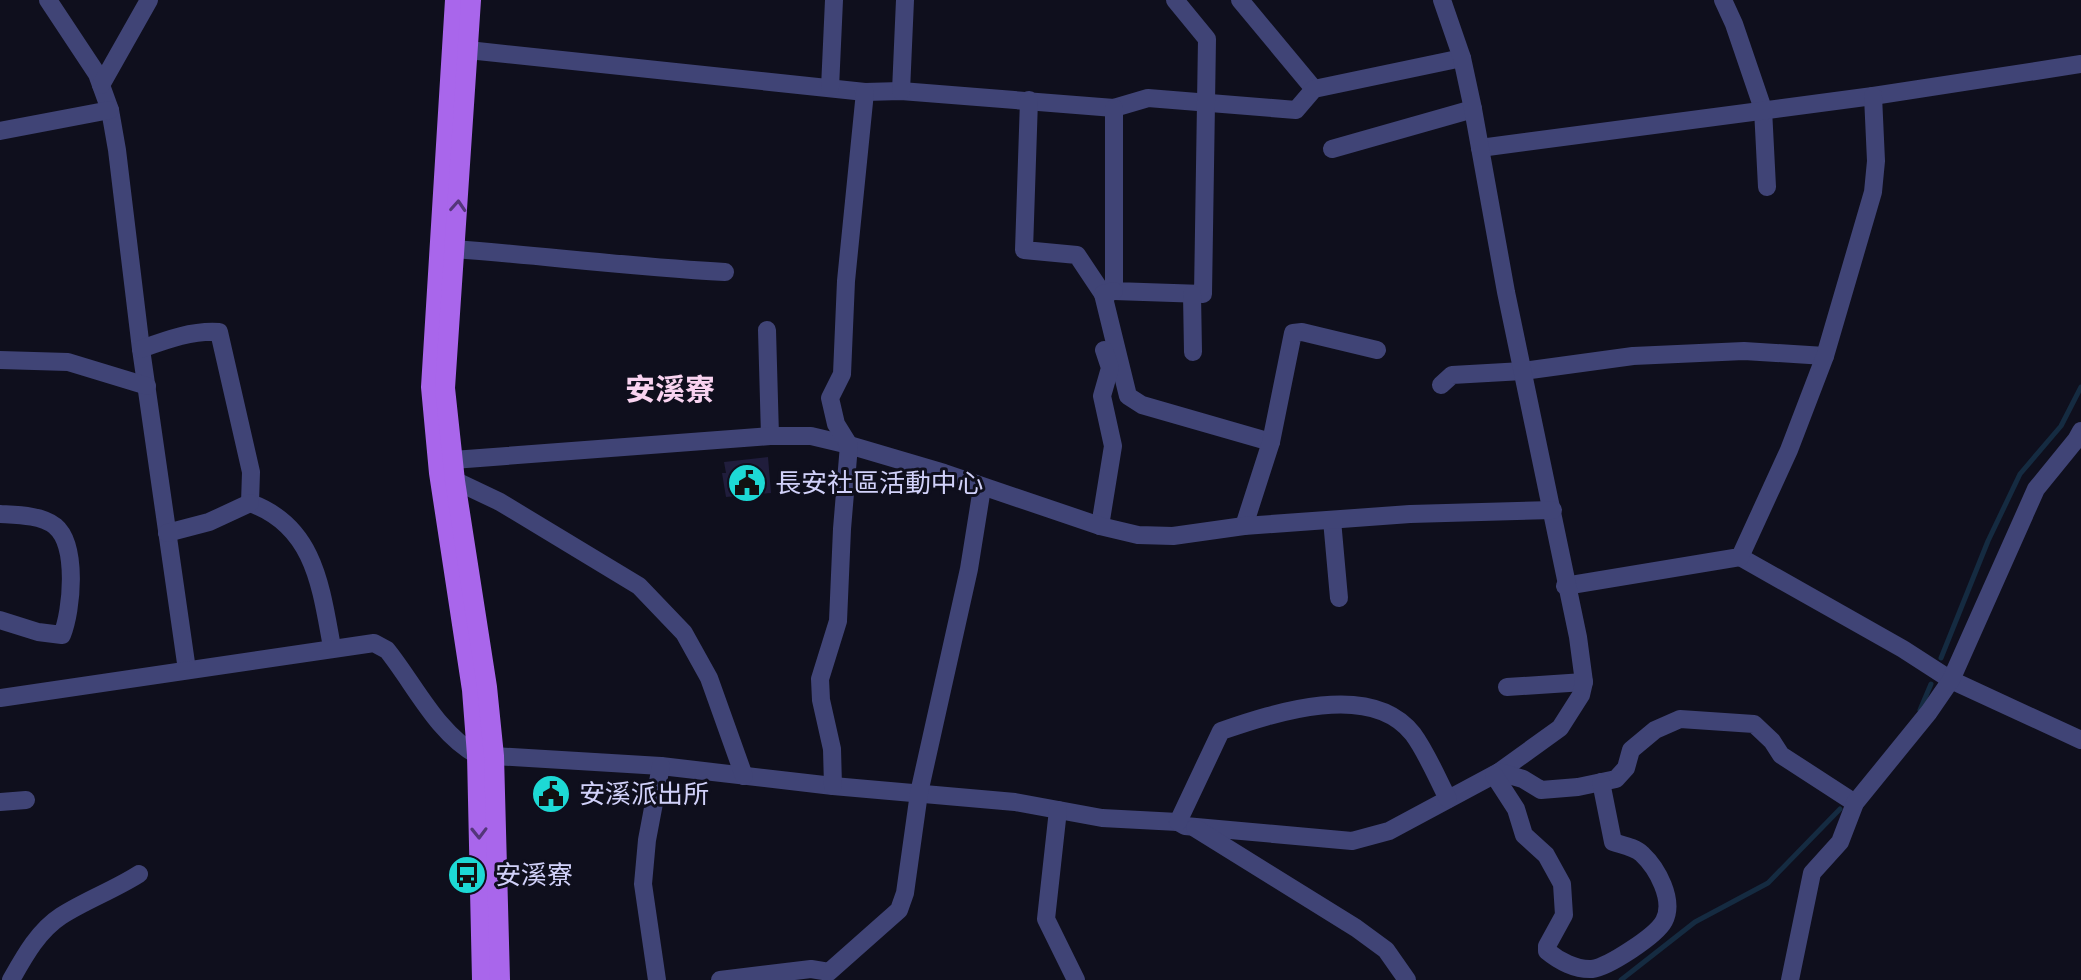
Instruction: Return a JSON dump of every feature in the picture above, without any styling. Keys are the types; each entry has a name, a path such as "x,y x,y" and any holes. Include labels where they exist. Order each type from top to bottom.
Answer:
{"main road":[{"path":"455,0 431,387 487,687 482,980"},
{"path":"449,471 445,388 471,0"},
{"path":"485,756 500,980"}],"street":[{"path":"48,0 97,74 110,110 187,670"},
{"path":"101,85 149,0"},
{"path":"830,88 834,0"},
{"path":"901,91 905,0"},
{"path":"1029,100 1024,250 1077,255 1108,292 1203,294 1207,39 1175,0"},
{"path":"1240,0 1314,89"},
{"path":"1723,0 1763,109 1767,187"},
{"path":"0,698 374,643 387,650 440,724 465,749 485,756 661,766 833,786 1015,802 1102,818 1352,841 1389,831 1497,773 1560,728 1581,695 1584,682 1578,637 1565,586 1553,510 1473,109 1448,2"},
{"path":"468,50 865,92 901,91 1114,108 1148,98 1296,110 1314,89 1462,58"},
{"path":"1480,148 1873,96 2081,64"},
{"path":"833,786 832,749 821,700 820,679 838,621 849,445 836,424 830,398 842,374 846,281 865,92"},
{"path":"1740,557 1789,450 1825,356 1873,192 1876,161 1873,96"},
{"path":"1114,108 1108,292 1128,396 1142,405 1271,442"},
{"path":"1332,149 1473,109"},
{"path":"0,131 110,110"},
{"path":"455,249 725,272"},
{"path":"1192,294 1193,352"},
{"path":"1097,321 1110,368 1102,396 1113,446 1100,526"},
{"path":"767,330 770,436"},
{"path":"141,349 208,331 219,332 251,472 250,503"},
{"path":"1244,526 1271,442 1293,333 1302,332 1377,350"},
{"path":"1441,385 1452,375 1523,371 1633,356 1744,351 1825,356"},
{"path":"0,360 68,362 147,386"},
{"path":"1790,980 1812,873 1840,842 1855,803 1951,680 2036,489 2081,431"},
{"path":"449,471 770,436 811,436 944,473 1100,526 1138,535 1173,536 1244,526 1410,514 1553,510"},
{"path":"449,471 639,586 684,633 709,678 744,776"},
{"path":"720,980 811,969 828,976 899,910 911,857 919,793 969,569 982,488"},
{"path":"167,533 209,522 250,503 268,509 291,528 317,569 332,647"},
{"path":"0,514 21,515 52,524 62,533 71,567 68,622 62,635 38,632 0,620"},
{"path":"1332,520 1339,598"},
{"path":"1565,586 1740,557 1903,649 1951,680 2081,740"},
{"path":"1507,687 1584,682"},
{"path":"1185,824 1221,731 1304,707 1357,706 1386,711 1412,734 1448,799"},
{"path":"1497,773 1523,779 1541,790 1601,782 1616,779 1626,768 1631,750 1645,738 1680,719 1754,724 1772,741 1781,755 1855,803"},
{"path":"657,980 643,884 647,840 661,766"},
{"path":"1497,773 1516,809 1524,835 1546,855 1562,884 1564,915 1547,951 1559,962 1594,969 1653,935 1665,919 1667,904 1662,881 1641,852 1613,842 1601,782"},
{"path":"0,802 26,800"},
{"path":"1058,810 1046,919 1076,980"},
{"path":"1185,824 1356,928 1386,950 1407,980"},
{"path":"11,980 42,932 60,916 139,874"}],"building":[{"name":"長安社區活動中心","path":"768,457 771,493 726,497 722,473 726,473 724,462"}],"waterway":[{"path":"1941,658 1988,541 2020,474 2061,426 2081,387"},
{"path":"1920,710 1931,684"},
{"path":"1621,980 1695,922 1768,883 1840,809"}],"place":[{"name":"長安社區活動中心","path":"747,483"},
{"name":"安溪派出所","path":"551,794"},
{"name":"安溪寮","path":"467,875"}],"district":[{"name":"安溪寮","path":"670,390"}]}
